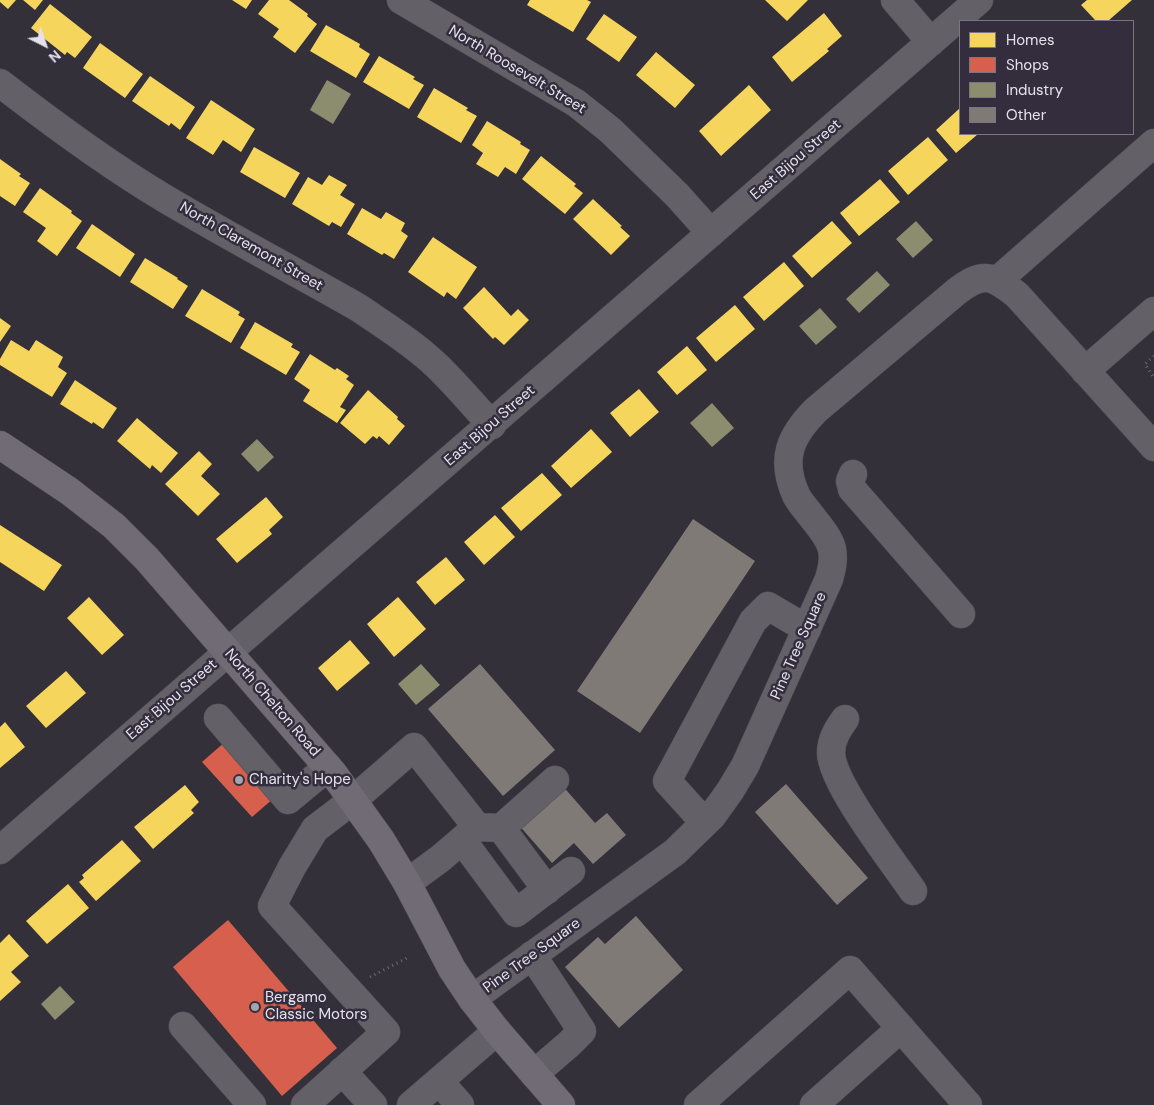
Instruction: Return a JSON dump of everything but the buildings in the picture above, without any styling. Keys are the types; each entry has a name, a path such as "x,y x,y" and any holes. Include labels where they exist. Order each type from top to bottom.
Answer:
{"main road":[{"name":"North Chelton Road","path":"0,444 69,490 114,526 147,559 328,767 381,840 407,882 452,969 472,999 561,1105"}],"street":[{"name":"North Roosevelt Street","path":"401,0 576,103 610,130 677,195 711,234"},
{"path":"895,0 931,42"},
{"name":"East Bijou Street","path":"0,850 492,425 979,0"},
{"name":"North Claremont Street","path":"0,83 64,132 164,198 359,308 388,328 436,365 492,425"},
{"path":"1154,143 998,280 1017,295 1154,447"},
{"name":"Pine Tree Square","path":"472,999 675,852 706,823 730,791 745,766 829,579 834,563 832,547 797,496 790,476 791,441 801,425 816,410 967,283 980,278 998,280"},
{"path":"1085,371 1154,311"},
{"path":"853,474 850,480 852,488 961,614"},
{"path":"706,823 667,781 753,621 768,606 807,629"},
{"path":"218,718 288,800 328,767"},
{"path":"845,719 836,731 832,744 831,756 838,774 849,797 913,891"},
{"path":"305,1105 386,1032 272,906 292,867 315,830 414,747 480,832 547,890"},
{"path":"407,882 555,780"},
{"path":"480,832 516,913 571,871"},
{"path":"532,955 582,1031 534,1074"},
{"path":"698,1105 850,970 968,1105"},
{"path":"183,1026 252,1105"},
{"path":"814,1105 901,1028"},
{"path":"411,1105 497,1031"},
{"path":"342,1071 373,1105"},
{"path":"439,1081 460,1105"}],"path":[{"path":"1154,356 1144,364 1154,378"}],"place":[{"name":"Charity's Hope","path":"239,780"},
{"name":"Bergamo Classic Motors","path":"255,1007"}]}
